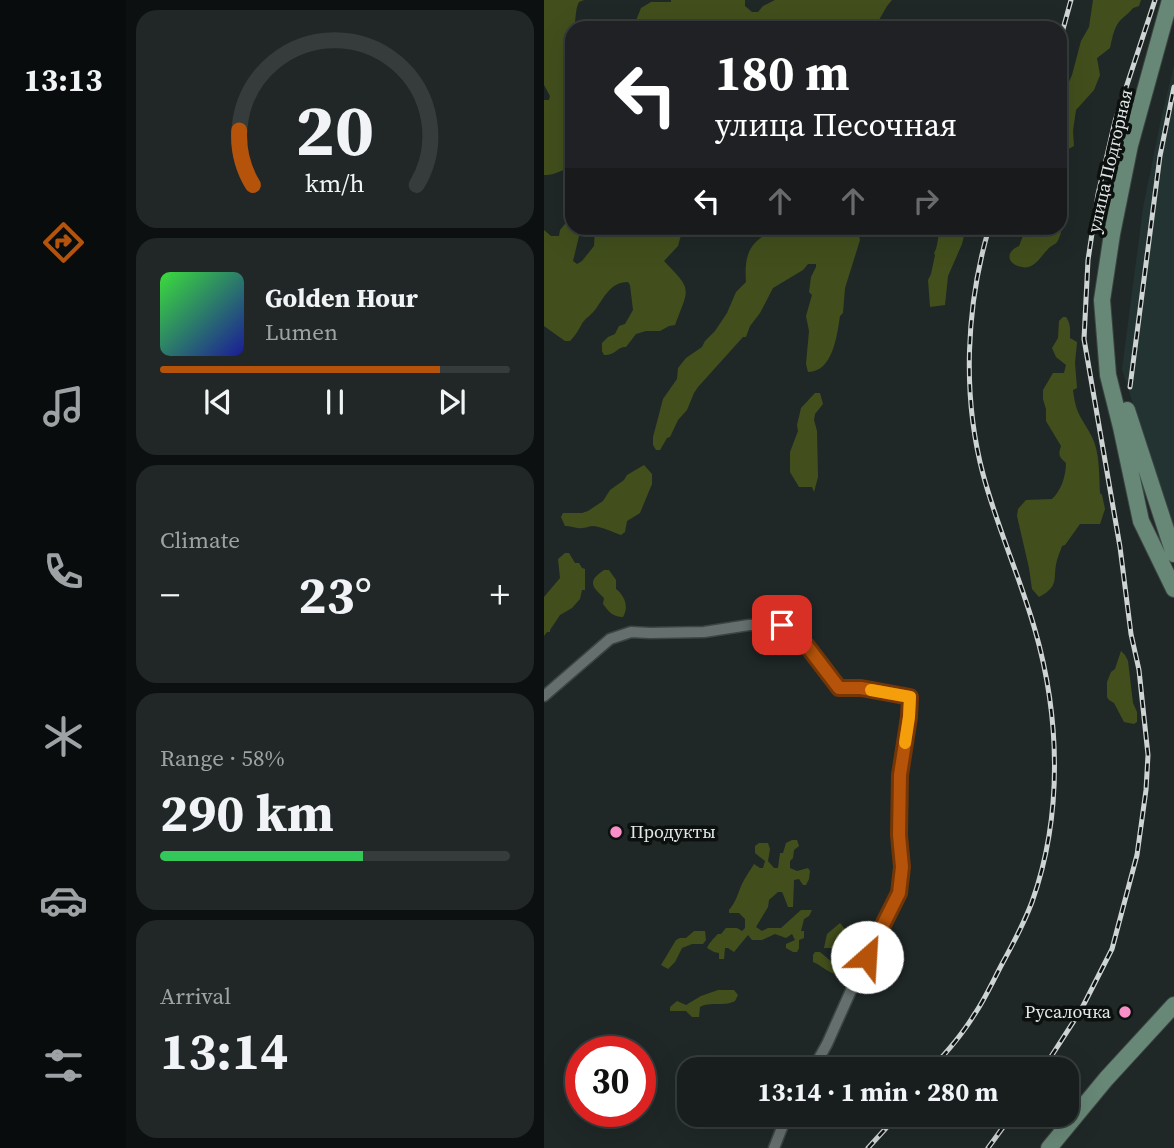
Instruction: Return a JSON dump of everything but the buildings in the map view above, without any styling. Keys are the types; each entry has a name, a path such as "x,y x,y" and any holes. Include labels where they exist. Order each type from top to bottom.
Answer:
{"main road":[{"name":"улица Подгорная","path":"1170,0 1130,145 1114,221 1102,300 1108,375 1132,486 1141,521 1174,589"},
{"name":"улица Подгорная","path":"1104,333 1174,554"},
{"path":"1049,1148 1106,1079 1174,1005"}],"street":[{"path":"544,696 610,639 631,632 704,632 749,625 782,625 807,646 839,688 861,688 910,697 900,775 899,835 902,867 899,893 820,1057"},
{"path":"774,1148 782,1127"}],"shaded area":[{"path":"1174,66 1174,533 1122,369 1143,208"}],"green space":[{"path":"544,0 584,0 579,2 575,21 565,21 565,169 548,175 544,175 544,100 549,100 550,96 544,85"},
{"path":"745,0 745,6 752,12 758,12 775,0 892,0 876,21 636,21 641,8 651,2"},
{"path":"1093,0 1141,0 1139,6 1133,8 1118,23 1110,48 1097,58 1100,75 1094,90 1076,110 1074,146 1067,150 1067,86 1081,41 1089,27"},
{"path":"565,224 565,235 579,235 573,261 577,264 594,246 595,235 681,235 678,246 664,261 680,278 686,290 675,325 660,331 636,334 626,347 604,355 602,343 615,334 619,326 625,324 633,310 628,282 617,285 608,292 570,341 565,341 544,326 544,230 551,236 559,236"},
{"path":"766,235 859,235 860,240 845,288 843,313 832,351 823,366 808,372 806,364 809,331 806,316 812,295 809,292 811,277 816,264 808,264 803,270 773,288 746,337 743,337 698,387 670,437 660,450 656,450 653,437 663,399 677,379 678,368 686,358 702,347 727,313 736,292 746,282 747,257 759,239"},
{"path":"939,235 964,235 948,276 945,305 930,307 928,280"},
{"path":"1023,235 1060,235 1057,242 1030,266 1017,266 1011,261 1011,252 1019,246"},
{"path":"1063,317 1069,322 1070,338 1077,342 1077,388 1073,390 1074,399 1095,443 1100,493 1105,509 1100,524 1080,524 1062,546 1051,589 1039,597 1032,589 1017,516 1018,509 1026,500 1052,499 1064,478 1066,463 1060,456 1061,446 1046,421 1043,399 1043,390 1053,373 1064,373 1066,365 1056,357 1052,348 1058,338 1059,321"},
{"path":"815,393 820,393 823,404 814,420 817,431 818,477 814,492 812,487 799,487 790,472 790,452 798,431 801,408"},
{"path":"644,465 652,474 652,484 640,513 627,521 625,532 621,535 592,526 565,526 561,517 563,513 588,511 603,501 610,490 627,475"},
{"path":"569,553 575,563 585,569 585,590 582,590 580,599 572,608 560,615 550,632 544,636 544,597 560,578 558,559"},
{"path":"604,570 609,570 616,580 616,589 624,598 626,609 623,617 614,615 607,609 603,604 604,598 593,584 595,578"},
{"path":"1121,651 1128,661 1133,703 1137,712 1137,722 1134,724 1124,722 1114,703 1107,697 1107,682"},
{"path":"797,840 799,846 794,850 790,868 797,871 808,868 809,879 806,885 799,879 794,880 793,907 788,907 782,892 769,900 768,907 756,927 762,931 781,928 801,910 812,910 804,919 801,931 804,931 804,938 799,940 797,952 786,948 786,944 795,940 792,934 786,938 775,934 762,940 752,940 748,935 734,952 725,948 724,959 719,959 719,953 707,948 712,941 726,928 742,931 745,928 745,919 739,913 729,913 729,910 754,864 763,868 765,861 755,853 755,846 768,843 768,861 774,868 778,868 780,853 783,853 786,843"},
{"path":"840,923 854,934 854,938 843,948 824,948 827,934"},
{"path":"694,931 705,931 706,940 703,944 682,948 668,969 661,965 676,940 686,938"},
{"path":"815,952 820,952 832,962 838,955 850,956 854,962 851,974 840,975 813,962"},
{"path":"718,990 734,990 738,995 731,1003 700,1007 699,1017 692,1017 686,1011 670,1011 670,1007 677,1001 686,1005"}],"railway":[{"path":"1065,21 1071,0"},
{"path":"1051,1057 1081,1010 1112,949 1137,855 1146,790 1148,755 1139,670 1084,339 1088,260 1098,194 1115,121 1155,0"},
{"path":"1130,387 1160,156 1174,87"},
{"path":"942,1057 978,1009 1032,902 1042,869 1053,801 1053,731 1043,663 1029,610 983,474 972,413 971,319 987,235"},
{"path":"868,1148 887,1127"},
{"path":"988,1148 1003,1127"}],"slow traffic":[{"path":"871,690 910,697 905,743"}],"place":[{"name":"Продукты","path":"616,832"},
{"name":"Русалочка","path":"1125,1012"}],"route":[{"path":"782,625 807,646 839,688 861,688 910,697 900,775 899,835 902,867 899,893 867,957"}]}
